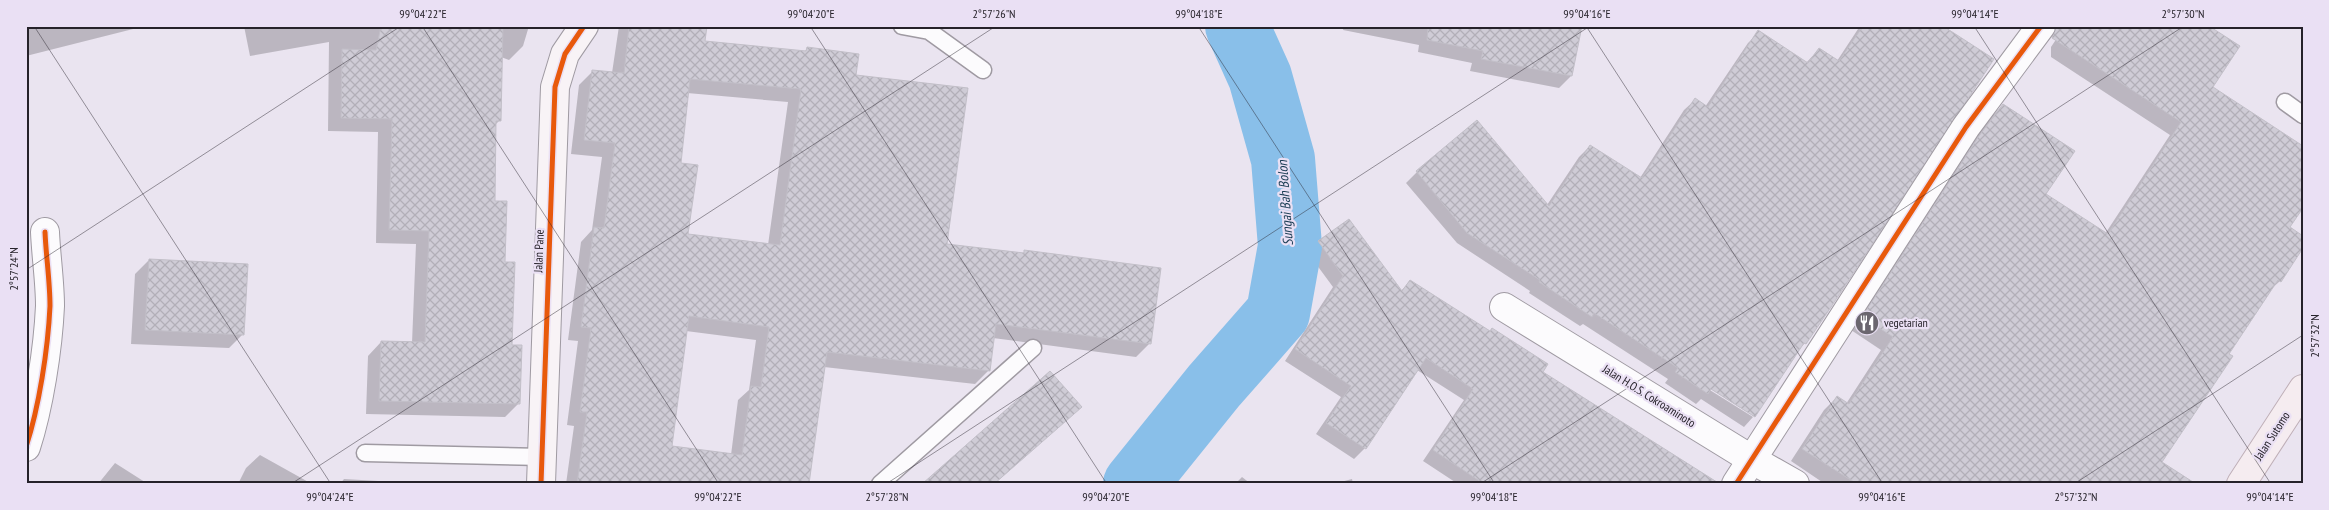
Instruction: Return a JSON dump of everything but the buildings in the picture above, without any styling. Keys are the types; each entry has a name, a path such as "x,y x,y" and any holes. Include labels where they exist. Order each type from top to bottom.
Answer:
{"main road":[{"name":"Jalan Sutomo","path":"2241,484 2303,389"}],"street":[{"name":"Jalan Pane","path":"541,484 555,87 565,54 584,26"},
{"path":"1736,484 1966,127 2041,26"},
{"path":"26,447 33,425 41,381 50,306 45,232"},
{"name":"Jalan H.O.S. Cokroaminoto","path":"1504,307 1751,459 1795,484"}],"lane":[{"path":"902,26 929,31 983,70"},
{"path":"2285,102 2303,115"},
{"path":"880,484 1033,348"},
{"path":"365,453 542,457"}],"waterway":[{"name":"Sungai Bah Bolon","path":"1135,484 1214,386 1278,313 1290,246 1283,159 1260,77 1237,26"}],"cycle path":[{"path":"541,484 555,87 565,54 584,26"},
{"path":"1736,484 1966,127 2041,26"},
{"path":"26,447 39,396 49,323 50,297 45,232"}],"place":[{"name":"vegetarian","path":"1867,323"}]}
